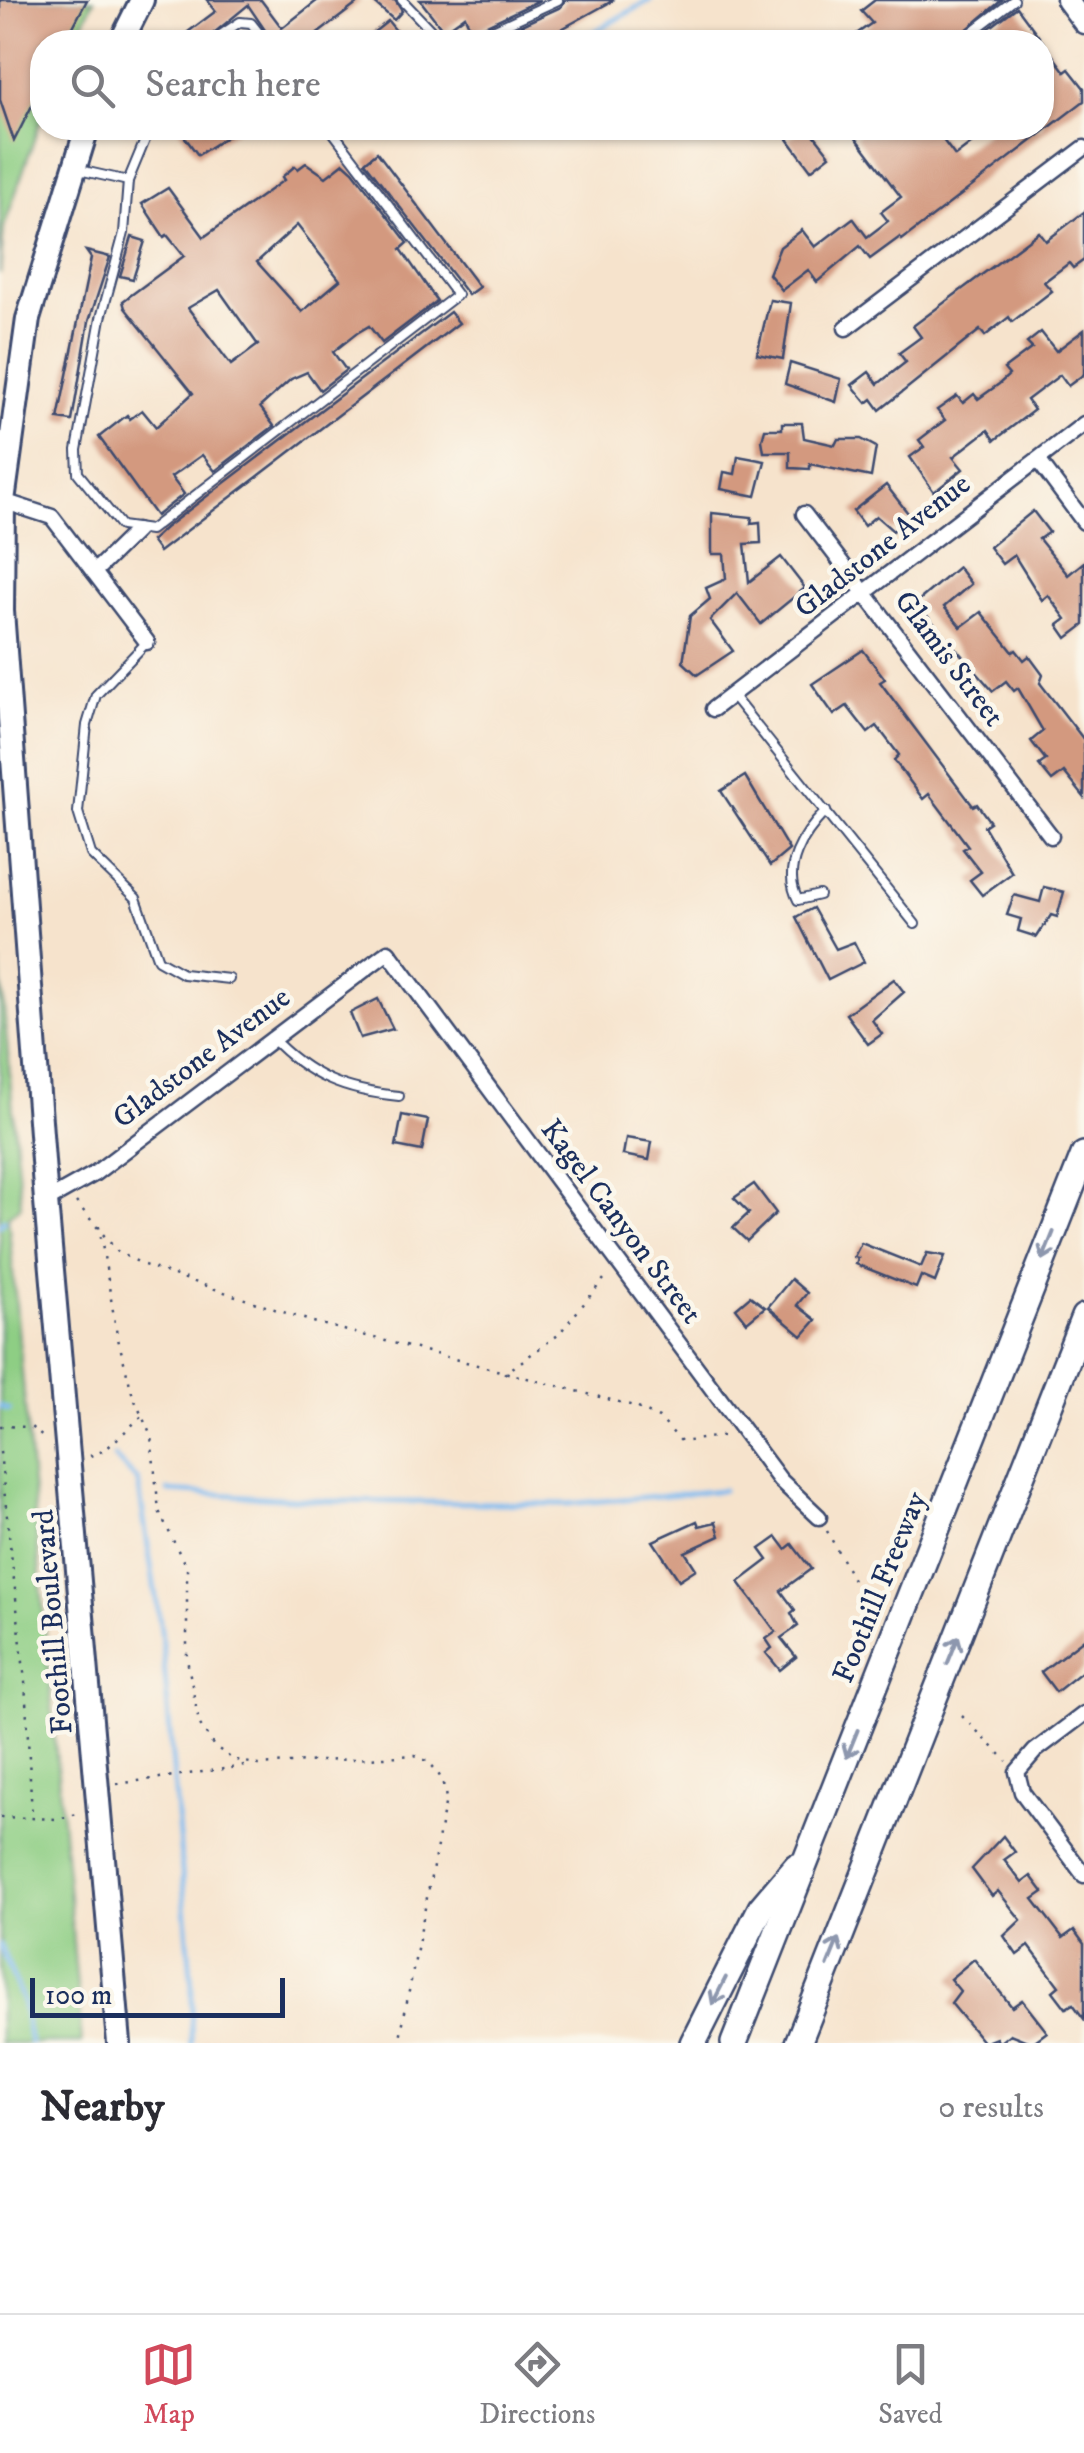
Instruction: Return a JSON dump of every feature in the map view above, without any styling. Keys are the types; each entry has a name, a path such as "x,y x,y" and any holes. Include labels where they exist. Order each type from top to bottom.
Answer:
{"highway":[{"name":"Foothill Freeway","path":"734,2043 1084,1155"},
{"path":"798,2043 1084,1317"},
{"path":"693,2043 760,1908 809,1851"}],"main road":[{"path":"127,30 142,0"},
{"name":"Foothill Boulevard","path":"82,140 28,319 3,501 2,611 46,1201 118,2043"}],"street":[{"path":"1067,0 1084,23"},
{"path":"846,328 1084,148"},
{"name":"Gladstone Avenue","path":"713,710 1084,424"},
{"path":"1038,460 1084,522"},
{"path":"3,501 52,516 147,642"},
{"name":"Glamis Street","path":"804,514 1051,836"},
{"path":"94,572 136,531"},
{"name":"Gladstone Avenue","path":"46,1201 94,1174 388,952"},
{"name":"Kagel Canyon Street","path":"388,952 780,1480 819,1516"},
{"path":"1084,1714 1034,1752 1017,1772 1022,1792 1084,1875"}],"lane":[{"path":"402,0 431,30"},
{"path":"493,30 558,0"},
{"path":"975,30 1014,0"},
{"path":"228,30 240,22 251,24 256,30"},
{"path":"145,140 128,182 124,233 100,318 76,450 78,473 121,526 136,531 150,530 457,295 339,140"},
{"path":"71,168 128,182"},
{"path":"147,642 96,695 86,725 78,784 83,838 92,854 136,898 158,960 183,974 228,980"},
{"path":"732,695 914,924"},
{"path":"818,895 808,901 798,900 791,888 797,850 826,811"},
{"path":"271,1037 297,1064 318,1077 356,1092 399,1096"}],"path":[{"path":"46,1201 76,1202 118,1252 144,1266 313,1322 634,1406 659,1418 682,1442 696,1444 742,1429"},
{"path":"99,1226 117,1334 151,1436 159,1511 188,1569 187,1659 199,1723 213,1745 232,1759 259,1764"},
{"path":"502,1374 558,1336 591,1300 617,1261"},
{"path":"0,1426 31,1426 68,1458 106,1450 142,1416"},
{"path":"0,1452 21,1644 32,1816"},
{"path":"819,1516 858,1590"},
{"path":"962,1716 1017,1772"},
{"path":"0,1817 76,1816 96,1787 259,1764 415,1755 428,1760 444,1782 446,1799 399,2043"}],"green space":[{"path":"0,0 94,0 80,30 30,30 30,140 34,140 4,227 0,274"},
{"path":"0,962 21,1205 8,1216 82,2043 0,2043"}],"building":[{"path":"0,0 87,0 71,30 30,30 30,110 14,141 0,100"},
{"path":"207,0 261,0 282,28 318,0 362,0 323,30 265,30 248,5 218,30 191,30 216,11"},
{"path":"371,0 395,0 402,11 394,20"},
{"path":"420,0 540,0 476,30 471,30 465,16 443,30"},
{"path":"565,0 614,0 560,30 510,30 561,7"},
{"path":"875,0 1002,0 966,30 862,30 872,23 861,11"},
{"path":"1017,7 1034,30 987,30"},
{"path":"388,21 395,30 377,30"},
{"path":"1054,57 1084,88 1084,101 1054,124"},
{"path":"187,140 221,140 198,155"},
{"path":"789,140 818,140 830,155 811,170"},
{"path":"858,140 943,140 955,156 976,140 1033,140 902,240 900,237 870,259 860,246 817,282 808,270 782,290 769,274 780,247 802,230 815,247 853,218 867,237 888,221 881,212 901,197"},
{"path":"377,152 479,287 468,295 365,162"},
{"path":"306,163 326,177 344,163 353,171 408,243 401,249 437,301 382,343 369,326 357,333 333,352 346,370 320,390 307,372 291,379 260,407 274,426 215,471 202,455 171,477 184,494 156,516 99,437 127,415 130,419 142,410 156,427 193,393 123,301 184,256 167,235 164,237 142,204 168,188 204,237 284,180 282,177 295,166 298,169","holes":["297,225 340,280 302,312 257,262","219,290 258,345 231,365 188,308"]},
{"path":"1084,212 1084,260 1073,268 1069,263 1044,282 1052,291 1012,322 1009,317 985,336 980,330 880,410 872,399 867,403 852,385 869,372 878,384 906,362 899,353 921,337 913,326 1039,232 1046,241"},
{"path":"132,237 145,241 133,279 120,276"},
{"path":"86,251 110,257 89,321 72,421 58,419 91,258"},
{"path":"770,300 791,303 783,359 757,354"},
{"path":"450,312 459,323 159,552 151,541 165,528"},
{"path":"1084,330 1084,374 1068,386 1060,375 1027,400 1034,410 995,440 988,430 953,457 963,469 934,492 910,457 924,447 919,440 945,420 937,410 957,396 963,403 974,394 978,399 999,384 1009,375 1004,369 1032,348 1027,343 1041,332 1056,351"},
{"path":"790,363 841,379 836,402 785,384"},
{"path":"782,423 802,423 804,438 835,445 838,439 861,439 876,447 871,477 810,464 810,469 790,468 790,452 764,452 765,429 782,429"},
{"path":"738,456 765,461 756,496 721,489 724,472 735,474"},
{"path":"886,485 911,517 893,531 876,516 864,526 853,511"},
{"path":"1033,511 1049,532 1039,539 1068,575 1084,562 1084,625 1067,638 1058,625 1066,619 1048,595 1042,600 1014,555 1002,564 989,547"},
{"path":"712,513 752,517 751,523 760,522 761,543 745,544 749,582 781,557 805,588 761,624 737,593 710,620 733,651 697,675 683,662 690,616 710,599 706,588 726,579 724,554 712,554"},
{"path":"958,567 971,584 944,607 961,627 981,612 1013,652 1016,650 1024,660 1029,656 1043,675 1040,683 1084,740 1084,797 1064,772 1052,781 1039,765 1046,760 1031,741 1043,731 1018,688 1014,691 1006,681 993,691 916,603"},
{"path":"863,650 885,679 880,682 973,806 977,804 990,822 984,826 1012,873 982,895 970,880 981,872 963,849 968,846 929,794 923,799 894,760 899,755 877,726 868,733 847,706 834,715 812,684"},
{"path":"745,776 789,850 770,866 721,791"},
{"path":"1044,887 1064,892 1057,917 1051,915 1037,937 1018,931 1021,919 1007,915 1014,895 1040,902"},
{"path":"813,908 836,949 854,942 864,962 828,980 796,917"},
{"path":"894,979 904,992 872,1020 882,1034 868,1044 846,1014"},
{"path":"378,999 393,1029 360,1038 350,1013"},
{"path":"402,1115 428,1120 422,1151 396,1146"},
{"path":"626,1138 652,1142 649,1160 623,1155"},
{"path":"754,1184 776,1213 747,1241 733,1228 749,1213 734,1198"},
{"path":"861,1243 921,1267 927,1253 945,1256 935,1282 921,1276 916,1288 856,1264 858,1258 854,1257"},
{"path":"791,1279 807,1293 797,1305 816,1320 802,1336 768,1307"},
{"path":"750,1296 765,1307 747,1322 736,1308"},
{"path":"697,1521 699,1526 716,1522 720,1536 685,1552 696,1569 679,1580 653,1541"},
{"path":"777,1537 786,1549 792,1544 811,1569 781,1591 795,1610 791,1613 798,1626 781,1638 796,1657 780,1670 766,1653 772,1648 766,1639 776,1632 739,1582 768,1560 760,1549"},
{"path":"1084,1639 1084,1670 1056,1692 1041,1672"},
{"path":"1003,1836 1015,1852 1004,1860 1022,1883 1031,1876 1043,1892 1033,1899 1063,1938 1074,1930 1084,1944 1084,2019 1073,2004 1066,2008 1053,1991 1059,1986 1029,1946 1017,1955 1004,1936 1021,1920 998,1891 992,1896 972,1869"},
{"path":"974,1959 1012,2007 1022,2000 1047,2032 1032,2043 1010,2034 999,2043 996,2038 984,2043 951,2003 960,1991 950,1979"}],"waterway":[{"path":"597,30 650,0"},
{"path":"0,1225 5,1220"},
{"path":"0,1406 9,1410"},
{"path":"114,1457 138,1481 161,1630 192,1987 191,2043"},
{"path":"168,1491 328,1501 567,1504 723,1490"},
{"path":"0,1945 22,1999 30,2043"}]}
